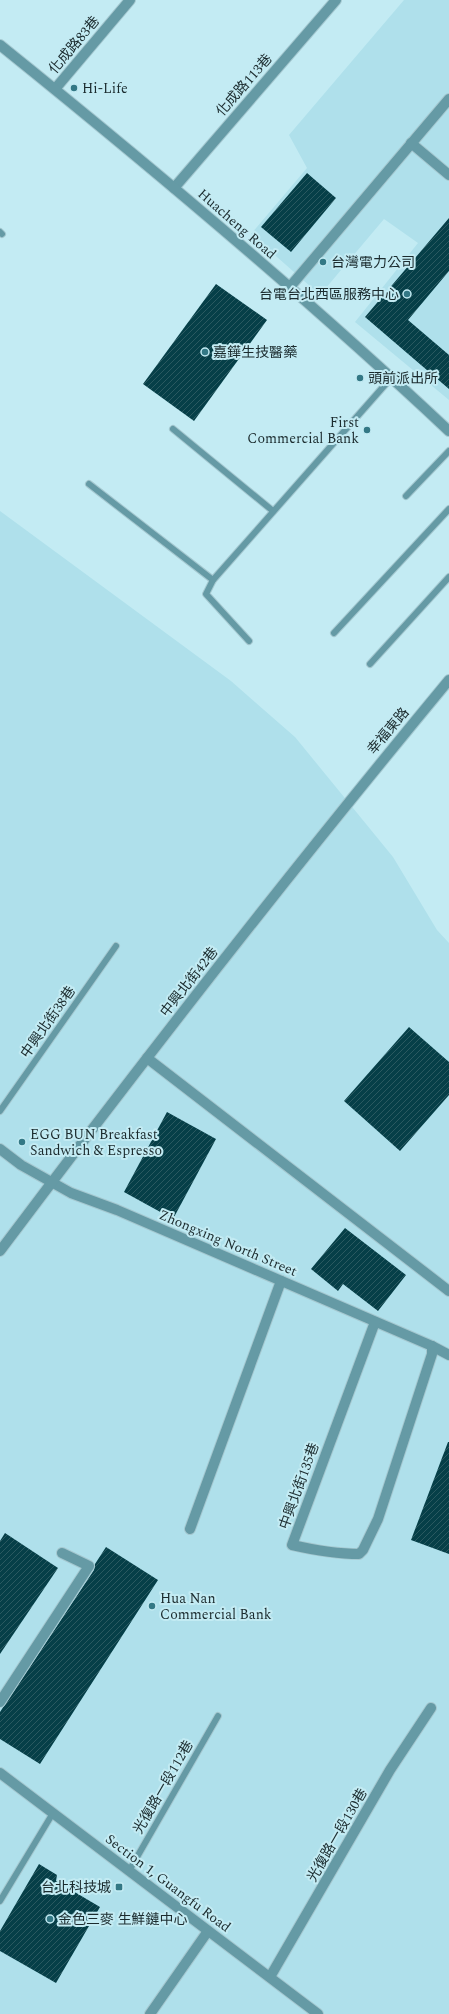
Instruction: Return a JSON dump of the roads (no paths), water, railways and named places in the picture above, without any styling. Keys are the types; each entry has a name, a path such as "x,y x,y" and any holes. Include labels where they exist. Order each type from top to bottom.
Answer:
{"street":[{"name":"化成路83巷","path":"55,89 130,0"},
{"name":"化成路113巷","path":"174,188 336,0"},
{"name":"Huacheng Road","path":"0,45 174,188 391,378 449,431"},
{"path":"288,288 449,99"},
{"path":"411,143 449,175"},
{"name":"幸福東路","path":"349,801 449,680"},
{"name":"中興北街42巷","path":"0,1251 147,1058 349,801"},
{"path":"147,1058 449,1291"},
{"name":"Zhongxing North Street","path":"0,1149 21,1165 71,1192 117,1210 432,1346 449,1355"},
{"path":"190,1529 281,1281"},
{"name":"中興北街135巷","path":"375,1322 292,1545 340,1554 359,1554 363,1550 378,1520 402,1440 432,1354 432,1346"},
{"path":"0,1702 89,1566 62,1553"},
{"name":"光復路一段130巷","path":"270,1977 390,1770 431,1708"},
{"name":"Section 1, Guangfu Road","path":"0,1773 318,2014"},
{"path":"150,2014 208,1931"}],"lane":[{"path":"249,641 206,594 213,580 391,378"},
{"path":"174,429 273,512"},
{"path":"406,496 449,451"},
{"path":"89,484 213,580"},
{"path":"334,632 449,509"},
{"path":"370,664 449,577"},
{"name":"中興北街38巷","path":"0,1112 116,946"},
{"name":"光復路一段112巷","path":"129,1871 218,1716"},
{"path":"0,1901 53,1813"}],"place":[{"name":"Hi-Life","path":"74,88"},
{"name":"台灣電力公司","path":"323,262"},
{"name":"台電台北西區服務中心","path":"407,294"},
{"name":"嘉鏵生技醫藥","path":"205,352"},
{"name":"頭前派出所","path":"360,378"},
{"name":"First Commercial Bank","path":"367,430"},
{"name":"EGG BUN Breakfast Sandwich & Espresso","path":"22,1142"},
{"name":"Hua Nan Commercial Bank","path":"152,1606"},
{"name":"台北科技城","path":"119,1887"},
{"name":"金色三麥 生鮮鏈中心","path":"50,1919"}]}
